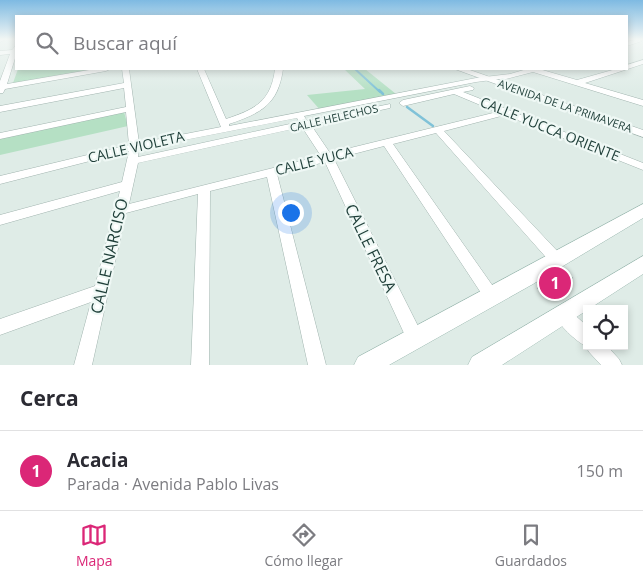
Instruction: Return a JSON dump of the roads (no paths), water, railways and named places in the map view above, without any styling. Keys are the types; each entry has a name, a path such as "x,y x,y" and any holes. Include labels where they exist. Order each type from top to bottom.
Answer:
{"main road":[{"path":"366,365 643,210"},
{"path":"480,365 643,264"}],"street":[{"path":"628,68 643,62"},
{"path":"0,68 13,66"},
{"path":"1,88 13,66"},
{"path":"1,88 100,70"},
{"path":"126,70 133,154"},
{"path":"200,70 225,125"},
{"name":"CALLE VIOLETA","path":"0,180 133,154 225,125 266,103 278,85 279,70"},
{"name":"AVENIDA DE LA PRIMAVERA","path":"463,70 497,78 643,126"},
{"name":"AVENIDA DE LA PRIMAVERA","path":"477,70 643,134"},
{"name":"CALLE HELECHOS","path":"133,154 280,130 302,119 456,92 497,78 529,70"},
{"path":"536,70 643,103"},
{"path":"576,83 620,70"},
{"name":"CALLE VIOLETA","path":"225,125 302,119 497,78"},
{"path":"0,109 128,85"},
{"name":"CALLE YUCCA ORIENTE","path":"456,92 643,167"},
{"path":"626,98 643,92"},
{"path":"266,103 280,130"},
{"path":"0,136 130,109"},
{"name":"CALLE YUCA","path":"121,210 506,112"},
{"name":"CALLE FRESA","path":"302,119 328,158 415,338"},
{"path":"438,130 556,259"},
{"path":"387,142 492,296"},
{"name":"CALLE NARCISO","path":"83,365 133,154"},
{"path":"271,172 318,365"},
{"path":"0,220 126,185"},
{"path":"200,365 204,189"},
{"path":"0,327 101,291"},
{"path":"562,314 583,334"},
{"path":"599,350 613,365"}],"waterway":[{"path":"356,70 380,92"},
{"path":"379,90 383,94"},
{"path":"407,107 433,126"}],"place":[{"name":"Acacia","path":"555,283"}]}
